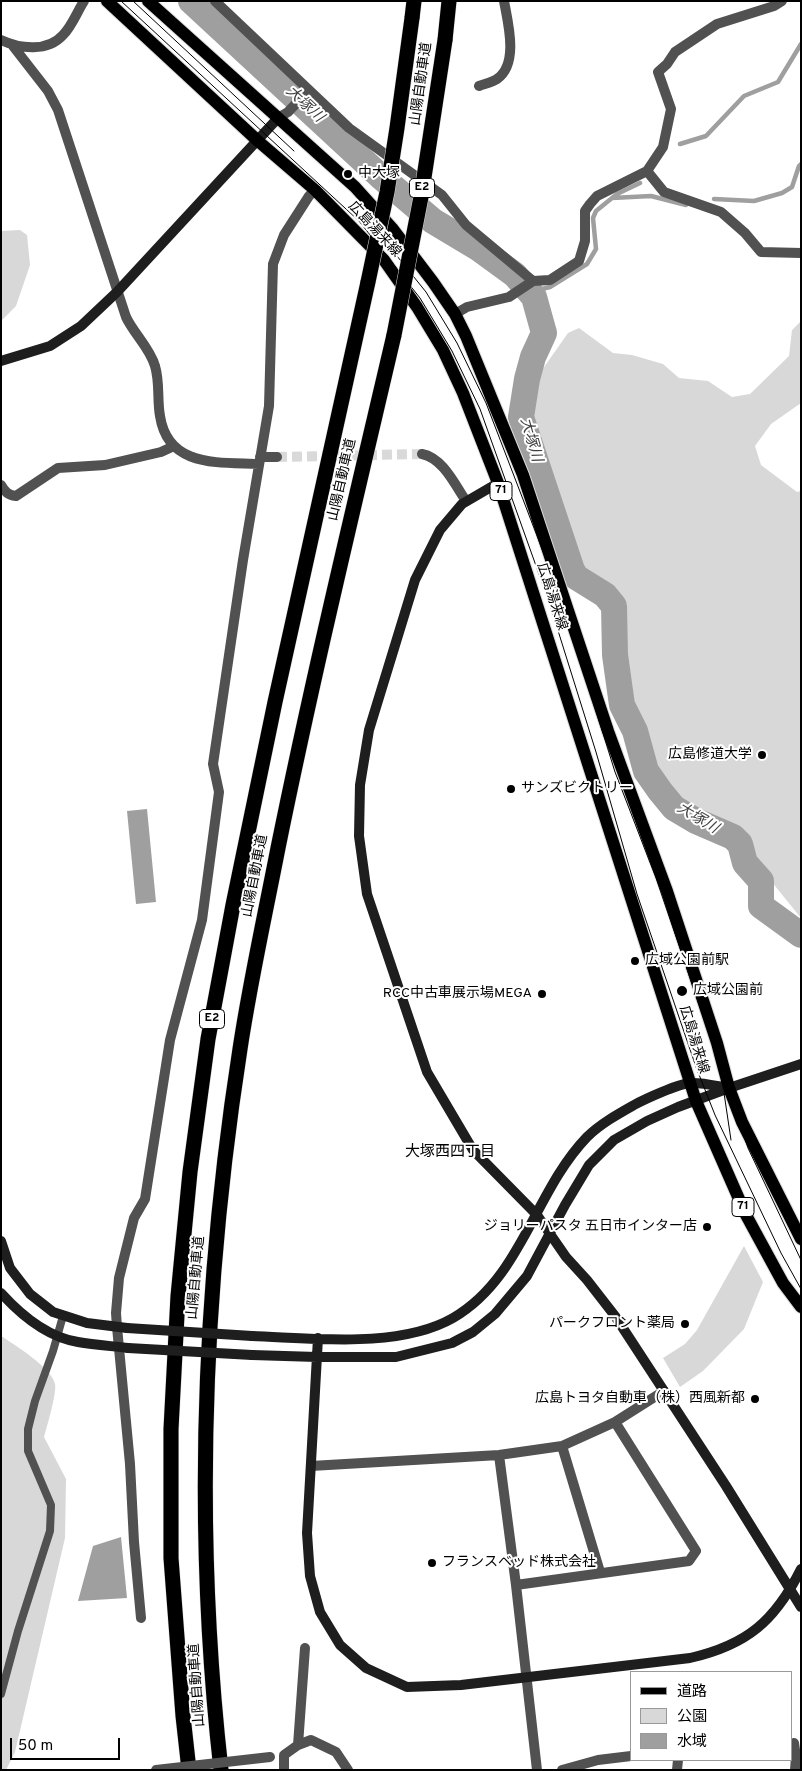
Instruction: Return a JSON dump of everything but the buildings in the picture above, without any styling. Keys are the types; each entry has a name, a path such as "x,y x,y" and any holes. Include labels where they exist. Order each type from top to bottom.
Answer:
{"highway":[{"name":"山陽自動車道","path":"189,1770 171,1558 171,1429 178,1296 190,1172 208,1039 233,905 275,702 387,192 398,128 414,1"},
{"name":"山陽自動車道","path":"221,1770 215,1713 206,1555 205,1433 211,1299 223,1176 240,1048 269,893 307,708 394,335 422,189 445,40 449,1"}],"main road":[{"name":"広島湯来線","path":"107,1 258,141 315,190 384,260 417,307 443,350 463,393 498,483 696,1101 746,1215 783,1283 801,1307"},
{"name":"広島湯来線","path":"148,1 283,115 355,187 392,228 456,314 523,475 608,731 667,891 717,1043 729,1088 742,1122 801,1239"}],"street":[{"path":"1,40 13,46 36,48 52,43 63,35 84,1"},
{"path":"215,1 306,93 349,128 442,195 466,224 533,281"},
{"path":"479,86 498,78 509,62 510,37 504,1"},
{"path":"456,314 468,307 509,297 533,281 550,280 579,261 585,241 585,211 590,204 597,196 647,171 663,148 671,110 658,72 667,64 675,52 717,24 774,6 782,1"},
{"path":"13,46 48,91 58,110 117,292 130,324 152,356 155,367 161,425 166,436 184,454 195,459 260,461 277,457"},
{"path":"1,361 50,346 81,326 117,292 258,141 306,93"},
{"path":"647,171 664,192 720,212 745,233 761,252 801,253"},
{"path":"141,1618 134,1542 122,1328 116,1313 119,1278 134,1218 145,1199 170,1040 202,920 219,792 213,764 242,560 269,406 273,264 284,235 309,196 315,190"},
{"path":"1,485 10,495 16,496 58,468 105,465 161,452 174,446"},
{"path":"422,454 435,458 440,463 466,501"},
{"path":"498,483 462,504 440,530 415,580 369,730 360,785 359,836 367,894 427,1072 473,1150 537,1214 566,1257 615,1316 726,1486 801,1607"},
{"path":"1,1293 15,1308 44,1330 77,1342 123,1347 316,1358 396,1357 452,1343 473,1332 495,1314 527,1276 589,1165 614,1140 647,1121 696,1101 801,1064"},
{"path":"1,1241 10,1268 30,1294 53,1312 87,1323 122,1328 252,1336 377,1339 429,1328 453,1318 481,1297 512,1259 564,1167 587,1136 616,1115 640,1102 690,1083 729,1088"},
{"path":"318,1338 307,1533 310,1576 320,1612 340,1645 366,1668 407,1687 461,1686 675,1661 714,1652 738,1641 764,1623 790,1590 801,1569"},
{"path":"311,1466 499,1455 562,1446 615,1422 664,1391"},
{"path":"516,1585 689,1561 696,1551 615,1422"},
{"path":"562,1446 600,1572"},
{"path":"499,1455 537,1770"},
{"path":"298,1745 305,1648"},
{"path":"156,1770 284,1755 298,1745 311,1740 336,1752 348,1770"},
{"path":"795,1743 795,1770"},
{"path":"284,1755 284,1770"},
{"path":"562,1770 606,1758 630,1756"}],"lane":[{"path":"1,1694 18,1630 50,1531 51,1505 28,1450 28,1429 35,1401 58,1336 63,1316"}],"green space":[{"path":"20,230 27,235 30,265 16,306 1,321 1,231"},
{"path":"801,321 801,403 771,424 755,446 761,465 797,492 801,491 801,918 736,834 704,819 672,798 651,765 639,724 624,686 617,597 577,568 548,484 530,403 542,370 568,333 579,328 613,353 632,355 663,364 679,378 708,381 732,397 750,394 789,356 792,330"},
{"path":"744,1246 763,1282 744,1329 703,1371 680,1387 663,1358 685,1344 697,1330"},
{"path":"1,1336 40,1364 55,1384 55,1395 44,1437 66,1479 65,1538 15,1752 6,1770 1,1770"}],"water":[{"path":"147,809 156,902 136,904 127,811"},
{"path":"121,1537 127,1598 78,1601 93,1546"}],"waterway":[{"name":"大塚川","path":"191,1 380,176 433,221 478,248 515,275 534,297 544,333 533,357 527,379 521,417 572,570 576,577 605,595 614,606 615,655 622,705 635,731 646,771 674,808 696,821 733,837 740,844 745,863 761,881 761,906 801,935"},
{"path":"680,144 706,136 744,96 778,82 801,44"},
{"path":"714,199 754,201 782,193 792,187 801,164"},
{"path":"530,292 550,287 587,264 596,249 593,218 596,211 617,194 640,183"},
{"path":"612,198 651,196 686,205"}],"tunnel":[{"path":"277,457 422,454"}],"tram line":[{"path":"121,1 359,221 420,298 452,351 480,409 550,605 596,752 637,894 696,1067 715,1115 781,1253 801,1289"},
{"path":"133,1 294,151"},
{"path":"380,235 426,292 457,343 486,403 562,601 615,772 656,878 748,1148 801,1260"},
{"path":"724,1093 731,1140"}],"place":[{"name":"中大塚","path":"348,174"},
{"name":"広島修道大学","path":"762,755"},
{"name":"サンズビクトリー","path":"511,789"},
{"name":"広域公園前駅","path":"635,961"},
{"name":"広域公園前","path":"682,991"},
{"name":"RCC中古車展示場MEGA","path":"542,994"},
{"name":"ジョリーパスタ 五日市インター店","path":"707,1227"},
{"name":"パークフロント薬局","path":"685,1324"},
{"name":"広島トヨタ自動車（株）西風新都","path":"755,1399"},
{"name":"フランスベッド株式会社","path":"432,1563"}],"district":[{"name":"大塚西四丁目","path":"450,1153"}]}
